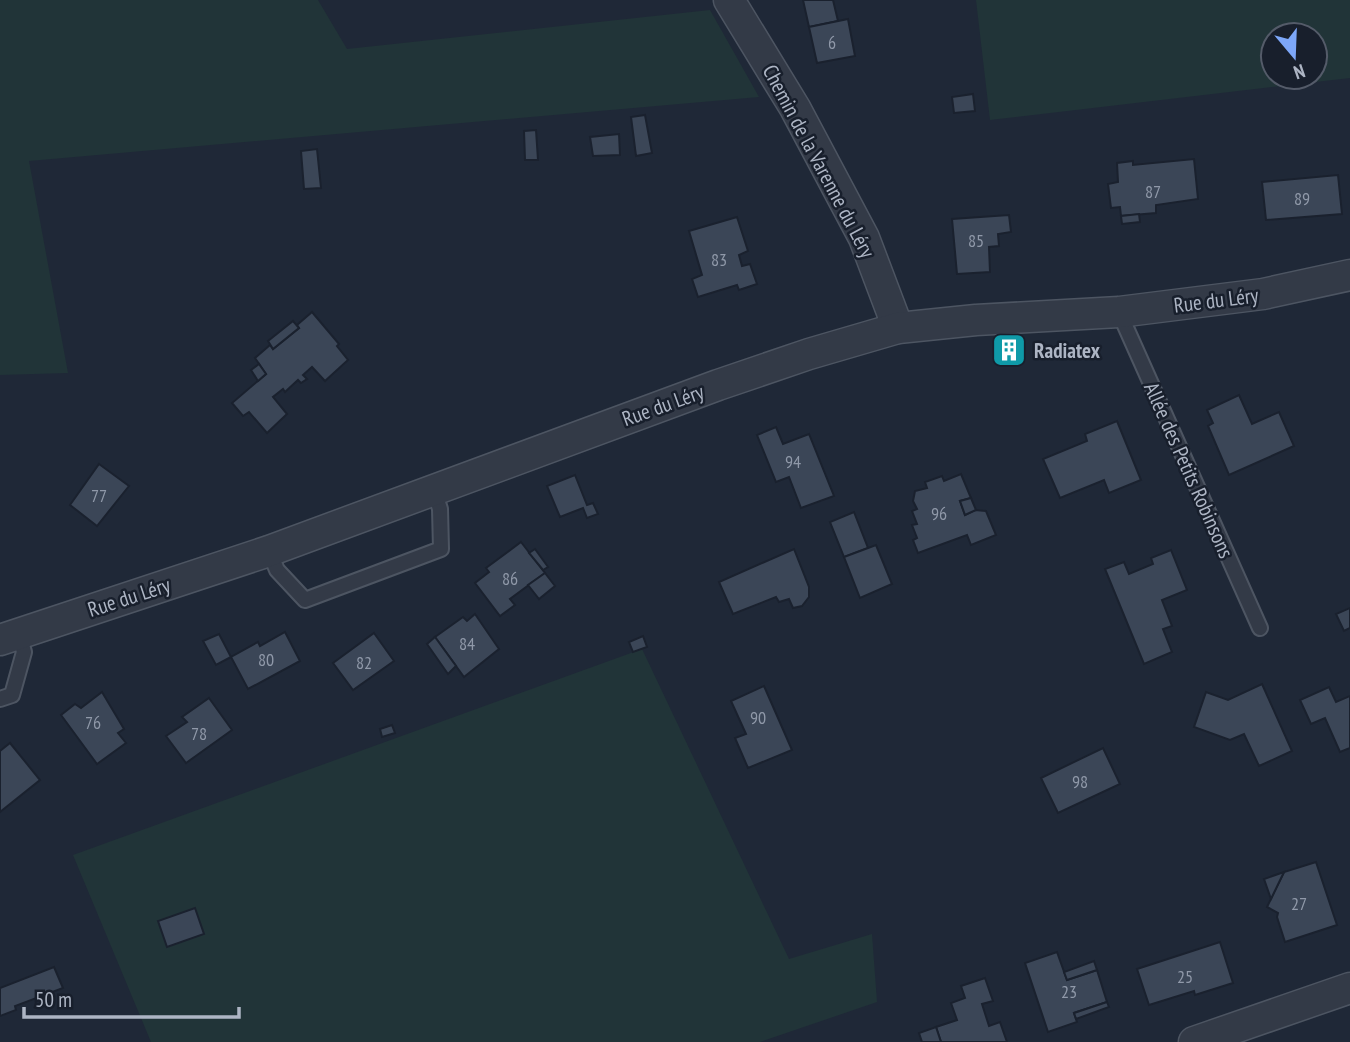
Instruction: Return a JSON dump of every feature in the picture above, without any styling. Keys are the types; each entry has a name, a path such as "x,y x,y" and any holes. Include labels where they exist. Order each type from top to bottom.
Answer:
{"street":[{"name":"Chemin de la Varenne du Léry","path":"729,0 794,108 864,238 898,328"},
{"name":"Rue du Léry","path":"10,637 269,551 718,385 898,328 976,320 1119,312 1263,294 1350,275"},
{"path":"1194,1042 1350,988"}],"lane":[{"name":"Allée des Petits Robinsons","path":"1119,312 1260,628"},
{"path":"269,551 277,570 305,600 441,549 440,509 434,490"},
{"path":"0,699 12,695 24,652 10,637"}],"green space":[{"path":"0,0 318,0 347,49 710,10 759,97 29,161 68,373 0,375"},
{"path":"976,0 1350,0 1350,78 1329,80 1329,21 1259,21 1259,89 990,120"},
{"path":"642,649 789,959 872,934 877,1002 760,1042 151,1042 73,855"}],"building":[{"path":"803,0 833,0 838,21 809,27"},
{"path":"848,19 855,56 817,63 809,27"},
{"path":"973,94 975,111 954,113 952,97"},
{"path":"645,115 652,153 636,156 631,117"},
{"path":"536,130 538,160 525,160 524,131"},
{"path":"619,134 620,155 593,156 590,137"},
{"path":"317,149 321,188 304,189 301,151"},
{"path":"1194,159 1198,199 1156,205 1156,213 1121,216 1120,207 1111,208 1108,184 1118,182 1117,163 1133,161 1133,165"},
{"path":"1338,175 1342,214 1266,220 1262,182"},
{"path":"1139,214 1140,222 1122,224 1121,216"},
{"path":"1009,215 1011,232 998,234 999,246 989,247 990,272 957,274 952,219"},
{"path":"737,217 748,251 739,255 742,266 750,264 757,284 739,290 737,285 698,297 692,279 702,275 689,231"},
{"path":"312,312 339,344 337,346 348,360 325,381 312,367 303,375 307,379 301,383 298,380 285,392 283,389 273,397 287,414 267,433 249,412 243,416 232,403 266,374 255,358 270,345 273,349 299,328 297,325"},
{"path":"293,321 299,328 273,349 268,341"},
{"name":"Radiatex","path":"1015,343 1019,352 1004,359 1000,348"},
{"path":"259,364 266,374 258,381 251,370"},
{"path":"1239,395 1252,424 1279,412 1294,446 1229,475 1208,426 1213,423 1207,410"},
{"path":"1117,421 1141,480 1109,493 1104,480 1060,498 1043,459 1087,441 1085,434"},
{"path":"776,427 783,444 809,434 834,496 801,508 789,477 776,482 757,435"},
{"path":"99,464 129,486 97,526 70,505"},
{"path":"961,474 971,498 960,501 965,515 975,510 986,511 996,535 971,545 967,535 918,553 913,540 917,538 912,525 917,524 912,511 917,509 913,501 915,491 927,488 925,482 942,476 944,481"},
{"path":"575,475 587,505 593,503 598,514 587,518 583,508 560,517 547,486"},
{"path":"971,498 976,510 965,515 960,501"},
{"path":"854,512 868,548 844,557 830,522"},
{"path":"521,542 545,573 510,599 515,605 500,616 475,583 489,572 486,568"},
{"path":"876,545 892,584 860,598 844,557"},
{"path":"535,549 548,567 543,570 529,553"},
{"path":"794,549 809,587 809,597 802,606 793,608 789,599 779,602 776,597 733,614 719,582"},
{"path":"1171,550 1187,590 1162,600 1172,626 1163,629 1172,652 1144,664 1105,569 1124,562 1129,574 1153,564 1151,558"},
{"path":"545,573 555,586 539,599 528,585"},
{"path":"1350,608 1350,628 1344,631 1336,614"},
{"path":"475,614 499,649 464,677 435,637 463,617 467,621"},
{"path":"285,632 300,661 248,689 231,657 258,642 260,646"},
{"path":"374,633 394,661 353,690 333,663"},
{"path":"219,634 231,657 216,665 203,641"},
{"path":"643,636 647,647 633,652 629,642"},
{"path":"435,637 456,666 448,674 427,644"},
{"path":"1262,684 1292,751 1259,766 1244,734 1230,740 1194,727 1206,692 1228,700"},
{"path":"764,686 792,750 748,768 735,738 746,734 731,701"},
{"path":"1329,687 1336,702 1350,696 1350,748 1340,752 1325,718 1311,724 1300,700"},
{"path":"102,692 124,729 118,733 126,743 97,764 61,715 75,704 81,708"},
{"path":"209,698 232,730 186,763 166,736 187,722 182,717"},
{"path":"392,725 395,733 382,737 380,729"},
{"path":"10,743 40,780 0,812 0,751"},
{"path":"1103,748 1120,784 1058,813 1041,778"},
{"path":"1316,862 1337,925 1285,942 1278,913 1267,907 1284,872"},
{"path":"1284,872 1271,899 1264,879"},
{"path":"195,908 204,934 167,947 158,921"},
{"path":"1220,942 1233,983 1195,995 1194,991 1149,1005 1137,969"},
{"path":"1057,952 1067,980 1097,970 1107,1002 1074,1013 1077,1022 1048,1032 1025,963"},
{"path":"1094,961 1097,970 1067,980 1064,972"},
{"path":"54,967 63,988 15,1006 16,1010 0,1016 0,988"},
{"path":"985,978 993,1001 982,1004 989,1026 1000,1022 1007,1042 941,1042 936,1027 957,1020 951,1003 965,998 961,986"},
{"path":"1107,1002 1109,1007 1076,1019 1074,1013"},
{"path":"936,1027 941,1042 922,1042 919,1033"}],"place":[{"name":"Radiatex","path":"1009,350"}]}
